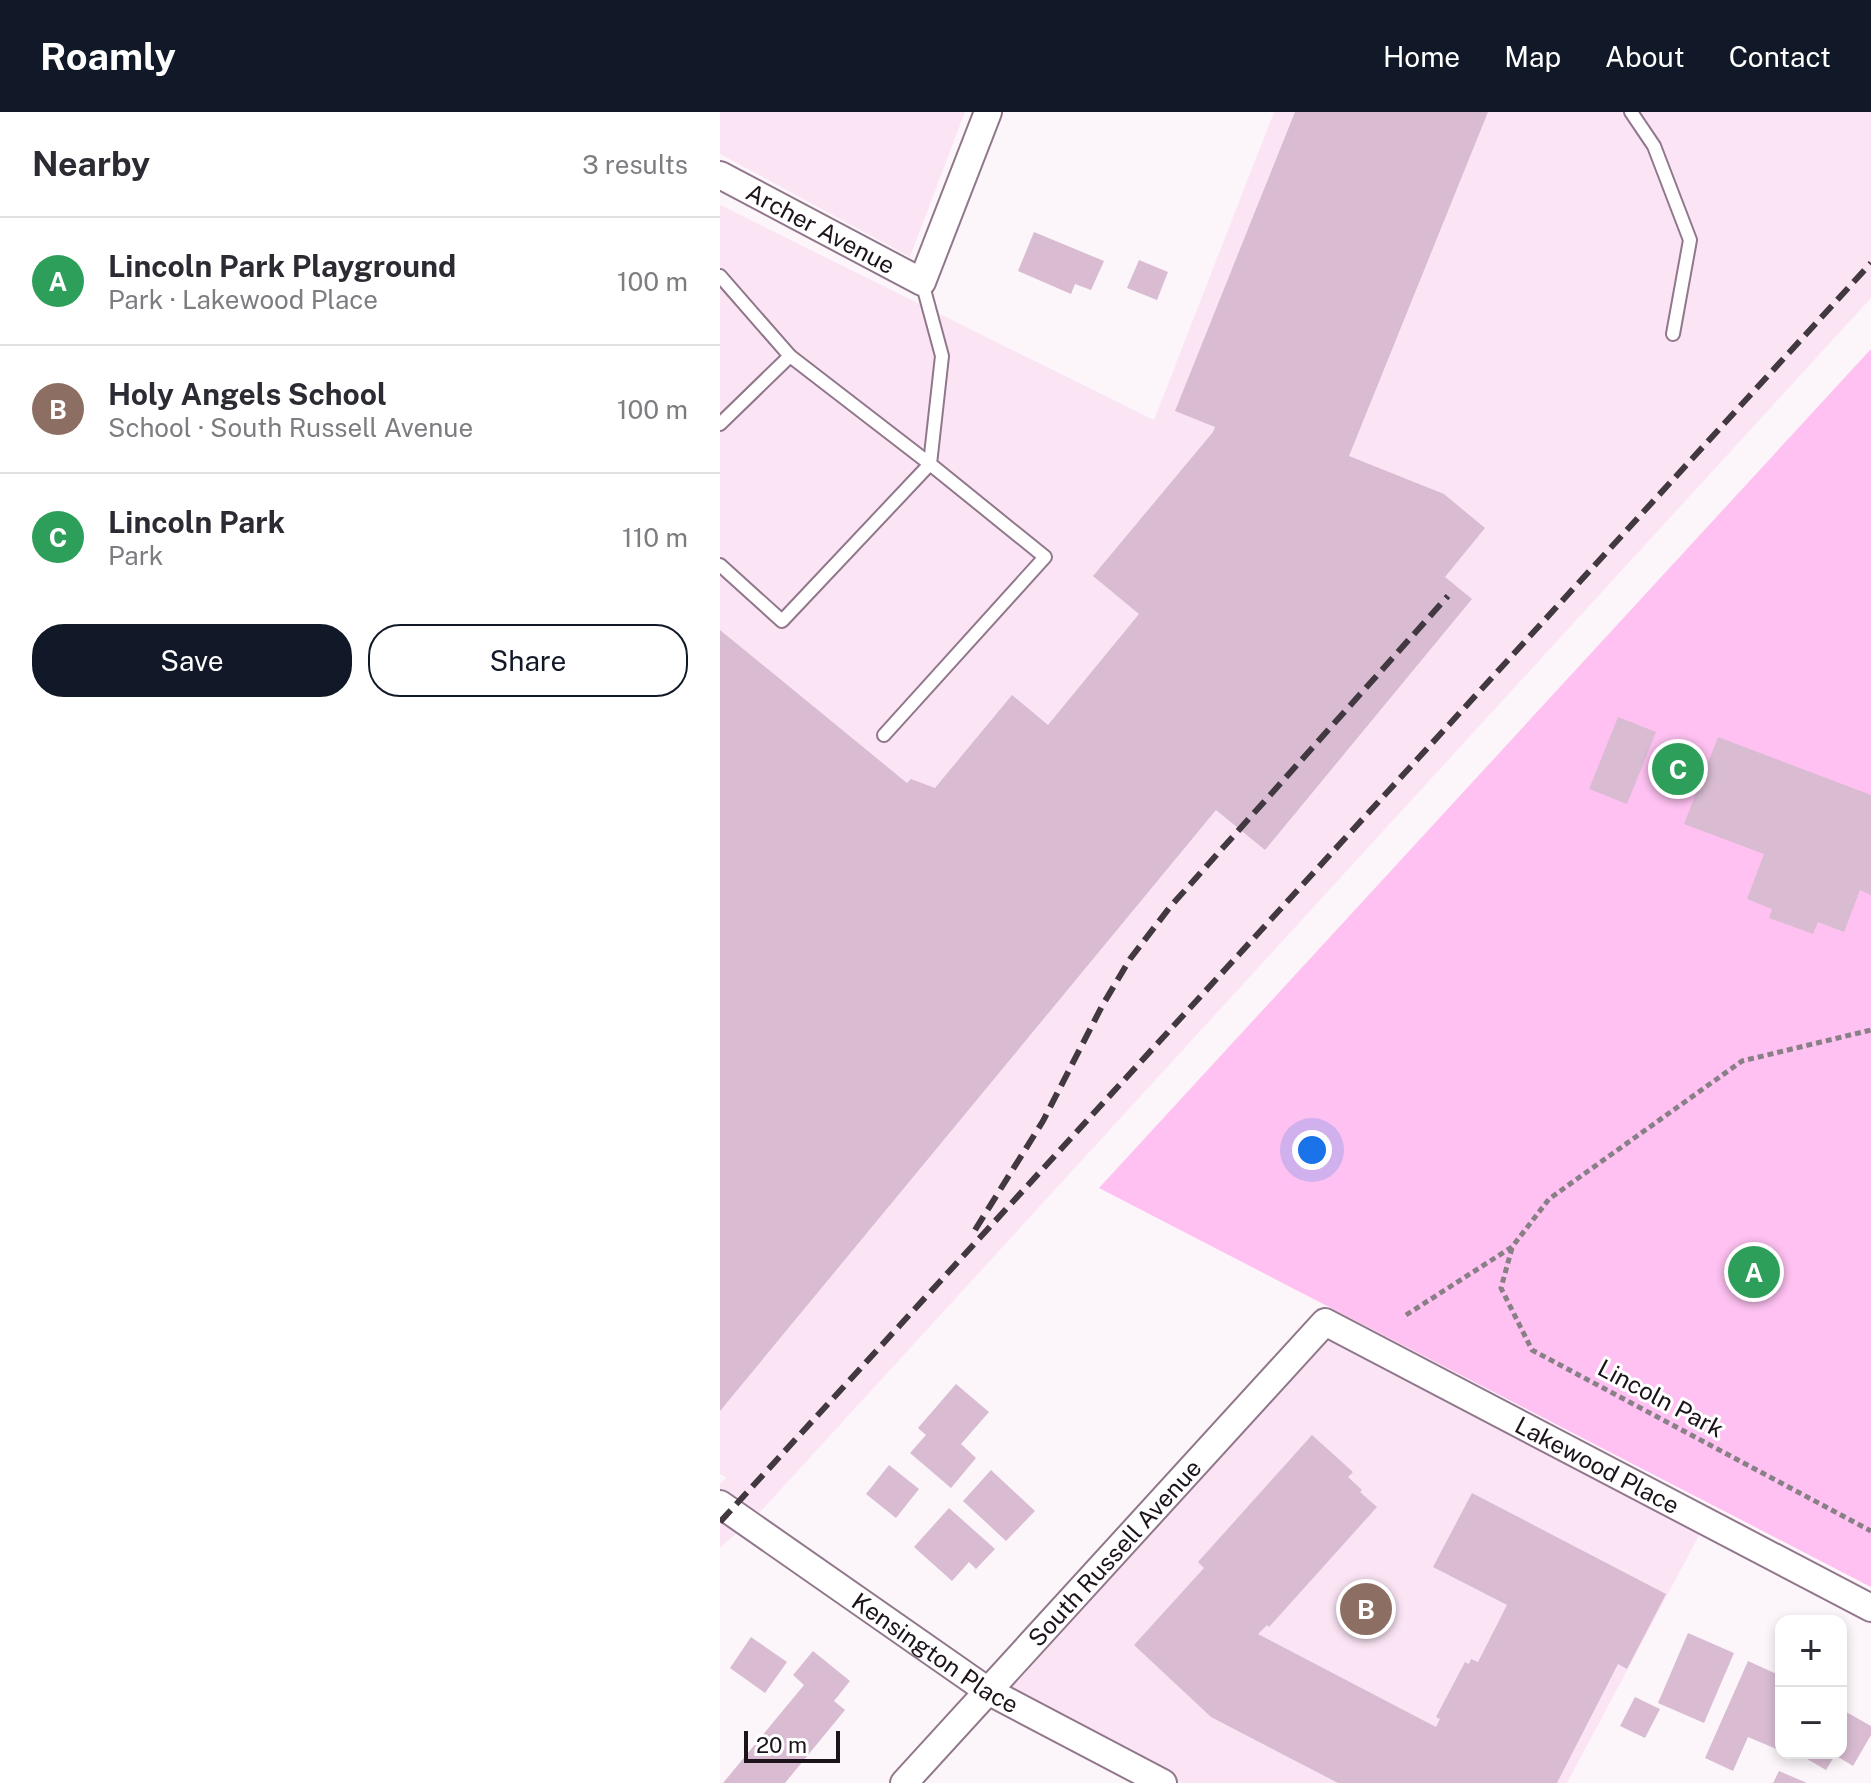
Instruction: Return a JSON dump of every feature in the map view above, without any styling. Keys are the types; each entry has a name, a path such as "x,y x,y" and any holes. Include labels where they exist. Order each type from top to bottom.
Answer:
{"street":[{"path":"922,282 988,112"},
{"name":"Archer Avenue","path":"720,175 922,282"},
{"name":"Lakewood Place","path":"1325,1322 1871,1608"},
{"name":"South Russell Avenue","path":"904,1783 1325,1322"},
{"name":"Kensington Place","path":"720,1504 988,1691 1163,1783"}],"lane":[{"path":"1631,112 1654,146 1690,240 1673,334"},
{"path":"720,276 790,356 1045,557 884,735"},
{"path":"720,565 782,621 930,464 942,356 922,282"},
{"path":"720,424 790,356"}],"path":[{"name":"Lincoln Park","path":"1406,1315 1512,1247 1549,1199 1742,1061 1871,1030"},
{"name":"Lincoln Park","path":"1512,1247 1501,1288 1532,1350 1871,1531"}],"shaded area":[{"path":"720,112 965,112 910,257 720,154"},
{"path":"1274,112 1871,112 1871,298 761,1511 720,1548 720,1483 727,1478 720,1474 720,205 1154,420"},
{"path":"1871,349 1871,1587 1099,1188"},
{"path":"1327,1331 1702,1530 1567,1783 1180,1783 999,1689"}],"building":[{"path":"1295,112 1488,112 1349,456 1444,494 1485,528 1445,577 1472,599 1265,850 1216,810 720,1411 720,630 907,783 911,779 935,788 1012,695 1048,725 1139,614 1093,576 1213,432 1215,427 1175,411"},
{"path":"1034,232 1104,261 1091,290 1075,284 1071,294 1018,271"},
{"path":"1139,260 1168,272 1157,300 1127,288"},
{"path":"1618,717 1656,732 1627,804 1589,789"},
{"path":"1718,737 1871,795 1871,895 1860,890 1844,932 1818,922 1813,934 1769,918 1772,909 1747,899 1764,854 1684,824"},
{"path":"956,1384 989,1412 961,1444 976,1458 951,1488 910,1453 926,1435 918,1428"},
{"path":"1312,1435 1353,1472 1348,1477 1377,1507 1269,1627 1267,1625 1258,1634 1436,1727 1440,1719 1436,1717 1465,1662 1469,1664 1471,1659 1478,1662 1507,1605 1433,1567 1472,1493 1666,1594 1627,1669 1618,1664 1557,1783 1338,1783 1211,1717 1134,1645 1204,1568 1198,1562"},
{"path":"889,1465 919,1489 896,1518 866,1494"},
{"path":"991,1470 1035,1511 1006,1541 963,1501"},
{"path":"949,1508 995,1549 976,1569 969,1562 952,1581 914,1547"},
{"path":"1688,1633 1734,1653 1704,1723 1658,1703"},
{"path":"751,1637 787,1662 765,1693 730,1668"},
{"path":"813,1651 850,1681 834,1701 845,1710 785,1783 723,1783 804,1685 793,1675"},
{"path":"1748,1661 1775,1673 1775,1748 1748,1737 1733,1771 1705,1758"},
{"path":"1635,1697 1660,1709 1645,1738 1620,1726"},
{"path":"1847,1712 1871,1726 1871,1735 1853,1766 1842,1759 1847,1759"},
{"path":"1807,1759 1833,1759 1826,1770"},
{"path":"1779,1771 1807,1783 1773,1783"}],"railway":[{"path":"720,1522 1871,263"},
{"path":"975,1230 1043,1121 1102,1006 1130,959 1170,907 1448,596"}],"place":[{"name":"Lincoln Park","path":"1678,769"},
{"name":"Lincoln Park Playground","path":"1754,1272"},
{"name":"Holy Angels School","path":"1366,1609"}]}
